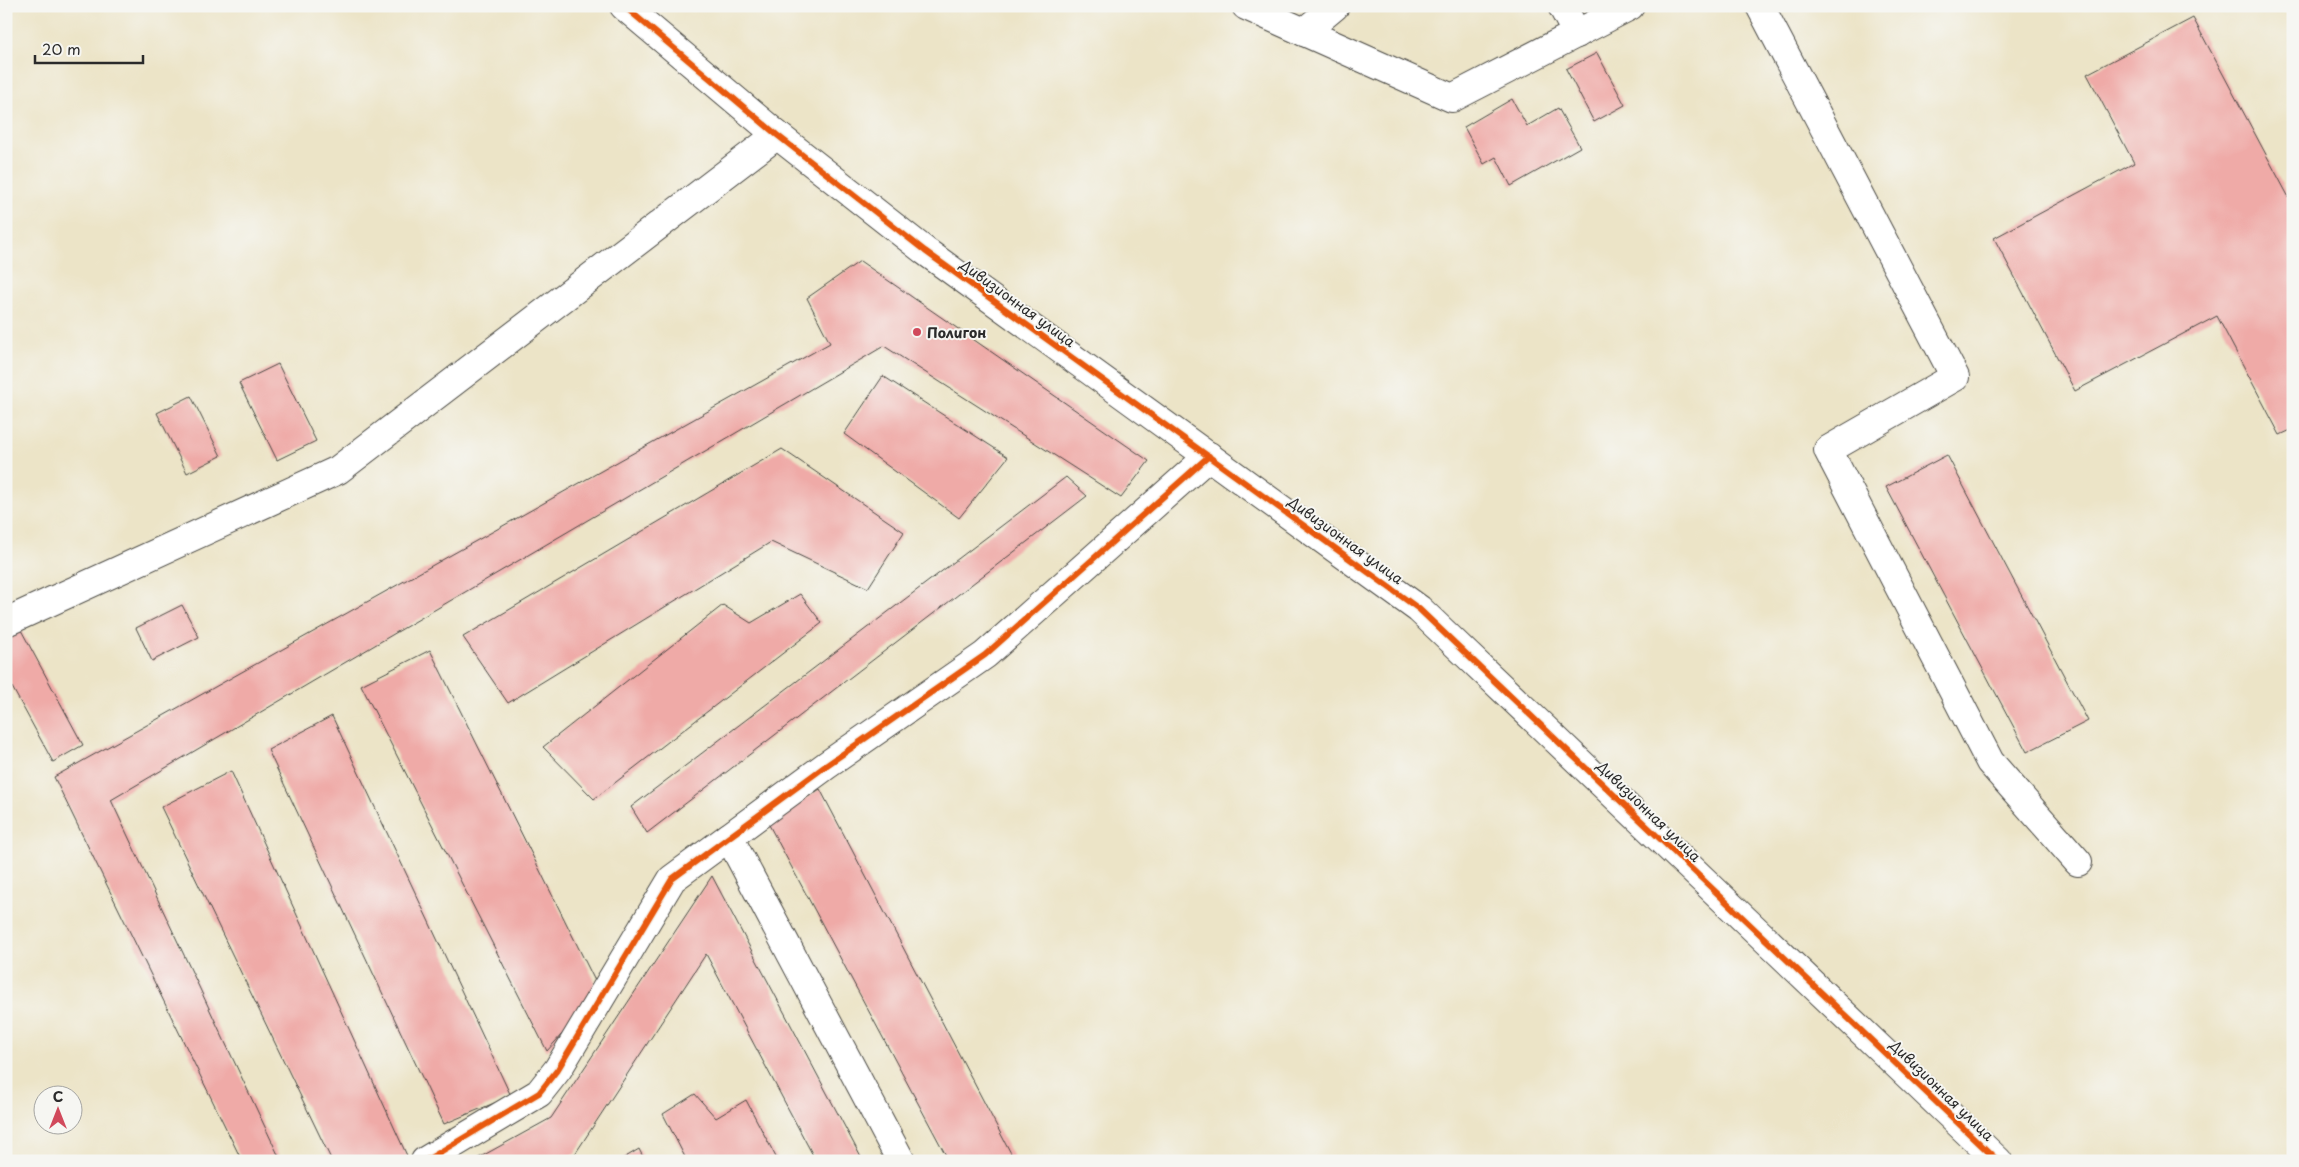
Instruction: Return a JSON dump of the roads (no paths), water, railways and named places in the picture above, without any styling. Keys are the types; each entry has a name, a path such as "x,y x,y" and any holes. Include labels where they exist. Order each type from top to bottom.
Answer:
{"street":[{"name":"Дивизионная улица","path":"624,6 777,135 925,251 1419,609 1998,1161"},
{"path":"1246,6 1452,98 1630,6"},
{"path":"1304,32 1335,6"},
{"path":"1562,6 1577,34"},
{"path":"1760,6 1955,377 1828,450 1990,762 2078,862"},
{"path":"6,622 338,470 777,135"},
{"path":"424,1161 539,1092 558,1068 672,879 835,760 985,655 1209,456"},
{"path":"729,837 900,1161"}],"place":[{"name":"Полигон","path":"917,332"}]}
